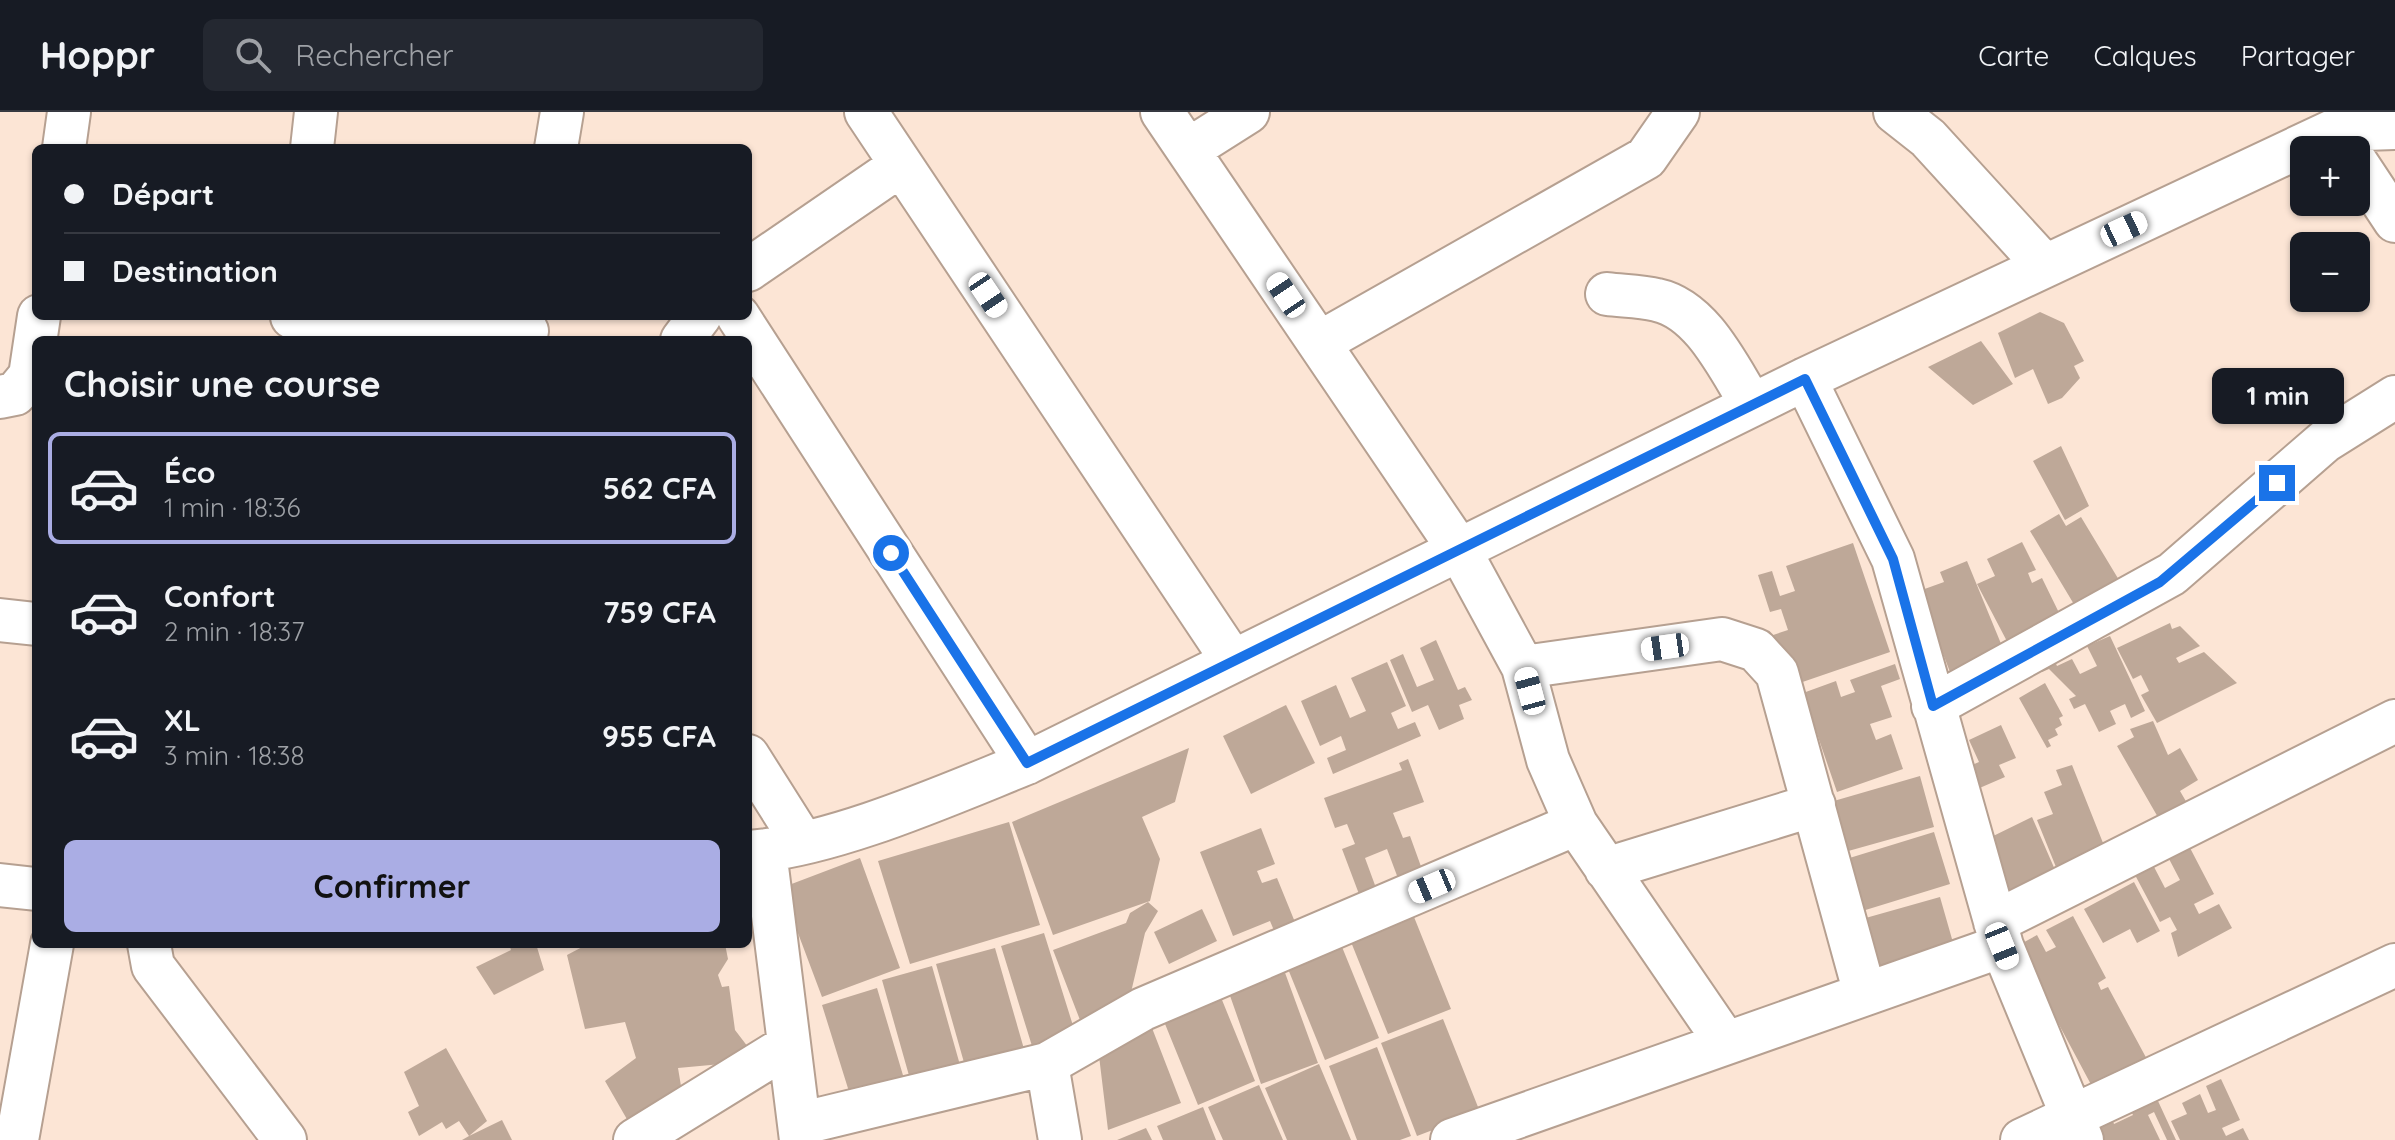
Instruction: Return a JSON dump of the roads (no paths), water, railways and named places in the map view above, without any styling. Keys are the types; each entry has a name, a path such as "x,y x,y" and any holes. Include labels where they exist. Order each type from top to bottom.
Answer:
{"street":[{"path":"65,144 69,112"},
{"path":"312,144 316,112"},
{"path":"557,144 562,112"},
{"path":"866,112 1232,660"},
{"path":"1162,112 1460,551 1523,667 1548,760 1576,824 1726,1043"},
{"path":"1188,150 1248,112"},
{"path":"1319,343 1646,158 1678,112"},
{"path":"1895,112 1928,138 2045,266"},
{"path":"2352,136 2395,128"},
{"path":"772,848 925,804 1027,763 1805,379 2045,266 2290,160"},
{"path":"752,267 901,165"},
{"path":"2370,183 2395,221"},
{"path":"1607,294 1660,300 1688,316 1714,344 1752,405"},
{"path":"364,320 527,329"},
{"path":"752,338 1027,763"},
{"path":"0,397 15,394 30,376 32,363"},
{"path":"1805,379 1893,559 1998,934 2077,1129"},
{"path":"1933,706 2172,574 2325,441 2395,397"},
{"path":"0,620 32,624"},
{"path":"1523,667 1722,639 1756,650 1777,673 1865,994"},
{"path":"1452,1140 1865,994 1998,934 2395,721"},
{"path":"752,771 772,848 789,1045 800,1132 1047,1064 1143,1009 1576,824"},
{"path":"1606,869 1814,805"},
{"path":"0,885 32,889"},
{"path":"21,1136 51,948"},
{"path":"150,948 153,966 285,1140"},
{"path":"2022,1140 2077,1129 2395,965"},
{"path":"635,1140 789,1045"},
{"path":"1047,1064 1060,1140"}]}
